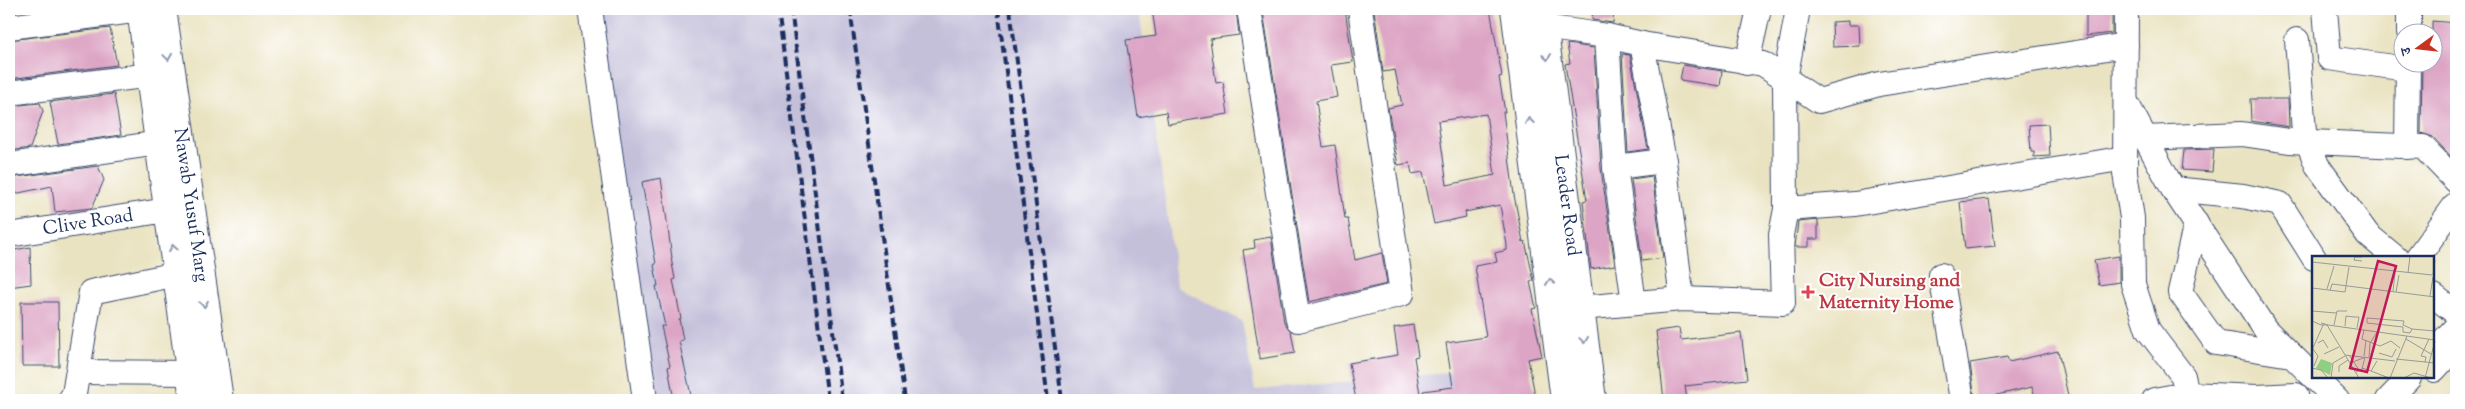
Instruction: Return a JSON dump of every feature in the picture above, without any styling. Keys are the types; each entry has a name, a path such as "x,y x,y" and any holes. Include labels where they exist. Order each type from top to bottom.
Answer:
{"main road":[{"name":"Nawab Yusuf Marg","path":"148,9 151,75 159,144 194,400"},
{"name":"Nawab Yusuf Marg","path":"148,9 219,400"},
{"name":"Leader Road","path":"1515,9 1565,400"},
{"name":"Leader Road","path":"1542,18 1592,400"}],"street":[{"path":"9,27 148,9"},
{"path":"590,9 645,400"},
{"path":"1249,9 1298,320 1402,294 1360,9"},
{"path":"1747,63 1759,9"},
{"path":"1580,308 1682,299 1783,303 1781,235 1786,209 1785,79 1798,9"},
{"path":"2126,9 2125,173 2132,218 2133,284 2148,330 2182,376 2187,397"},
{"path":"2326,9 2329,58 2392,64"},
{"path":"2409,9 2409,22"},
{"path":"1542,18 1642,44 1747,63 1763,64 1819,101 1880,84 2126,45"},
{"path":"1607,36 1615,167 1634,303"},
{"path":"2297,40 2304,132 2317,165 2368,235 2394,256"},
{"path":"1642,44 1664,161 1682,299"},
{"path":"2407,72 2407,147"},
{"path":"9,94 151,75"},
{"path":"2126,102 2173,189 2265,329 2312,375"},
{"path":"2146,138 2242,134 2308,142 2423,147 2456,181"},
{"path":"9,165 159,144"},
{"path":"1786,209 1855,204 2125,158"},
{"path":"1615,167 1664,161"},
{"path":"2173,189 2243,196 2280,204 2313,256"},
{"path":"2418,256 2456,204"},
{"name":"Clive Road","path":"9,234 167,210"},
{"path":"2196,223 2180,292 2216,343 2291,355"},
{"path":"70,400 74,394 91,292 177,274"},
{"path":"1941,275 1962,400"},
{"path":"2435,297 2456,312"},
{"path":"2435,350 2456,327"},
{"path":"2435,369 2456,346"},
{"path":"78,372 190,373"},
{"path":"2154,400 2187,397 2293,398 2312,377"},
{"path":"2316,379 2337,400"},
{"path":"2388,400 2408,379"},
{"path":"2407,400 2426,379"}],"shaded area":[{"path":"591,9 1139,9 1177,287 1242,321 1255,390 1511,367 1515,400 647,400"}],"building":[{"path":"1152,9 1236,9 1239,35 1210,39 1216,83 1223,82 1228,114 1168,124 1166,112 1138,117 1126,40 1156,36"},
{"path":"1279,9 1345,9 1353,62 1331,65 1337,97 1316,101 1323,147 1335,145 1345,219 1348,219 1355,260 1382,253 1387,284 1309,302 1263,11"},
{"path":"1374,9 1490,9 1502,76 1499,77 1505,112 1503,112 1514,195 1523,242 1525,241 1534,281 1530,282 1536,308 1532,309 1542,356 1528,359 1536,400 1424,400 1423,391 1453,387 1446,343 1486,337 1475,266 1497,262 1495,253 1507,250 1507,245 1500,205 1465,212 1466,217 1434,224 1423,172 1412,174 1410,163 1398,165 1388,108 1402,105 1395,70 1383,72","holes":["1486,114 1495,175 1447,185 1438,121"]},
{"path":"1593,9 1614,9 1613,23 1592,20"},
{"path":"2086,9 2112,9 2112,33 2086,36"},
{"path":"1848,21 1848,25 1859,25 1860,46 1833,47 1832,22"},
{"path":"2432,21 2456,23 2456,162 2433,137 2421,133 2422,72 2442,72 2442,22"},
{"path":"110,28 117,65 9,79 9,40"},
{"path":"1567,44 1594,48 1601,169 1615,265 1591,269 1583,201 1587,200 1565,64 1570,63"},
{"path":"1622,54 1630,55 1648,149 1628,152"},
{"path":"1683,65 1722,71 1720,86 1680,80"},
{"path":"114,94 121,135 58,144 50,102"},
{"path":"2250,99 2288,99 2289,127 2251,121"},
{"path":"40,103 43,111 30,148 9,151 9,106"},
{"path":"2048,124 2050,156 2034,157 2034,152 2031,152 2029,125"},
{"path":"2214,149 2212,172 2182,170 2184,150"},
{"path":"98,166 104,180 92,208 55,212 52,186 14,194 11,202 9,201 9,178"},
{"path":"1652,176 1663,258 1642,261 1631,179"},
{"path":"661,178 675,279 673,280 681,319 679,319 683,340 679,341 692,400 674,400 668,367 670,366 661,326 665,326 656,286 658,286 654,265 656,264 642,182"},
{"path":"1989,199 1995,246 1965,249 1960,202"},
{"path":"1818,220 1818,239 1809,239 1809,247 1795,247 1798,222"},
{"path":"1271,237 1284,322 1291,331 1295,353 1260,359 1243,250 1255,248 1254,240"},
{"path":"30,247 31,284 9,287 9,251"},
{"path":"2119,256 2119,282 2099,285 2094,260"},
{"path":"21,302 58,302 59,366 22,366"},
{"path":"1413,325 1418,356 1414,357 1421,400 1356,400 1349,363 1398,355 1394,328"},
{"path":"1679,328 1681,340 1741,333 1747,379 1685,386 1687,400 1664,400 1656,331"},
{"path":"2058,351 2069,400 2036,400 2032,387 1975,400 1970,363 2007,357 2009,362"}],"railway":[{"path":"778,9 828,400"},
{"path":"791,9 842,400"},
{"path":"850,9 905,400"},
{"path":"998,9 1048,400"},
{"path":"1010,9 1062,400"}],"place":[{"name":"City Nursing and Maternity Home","path":"1808,292"}]}
